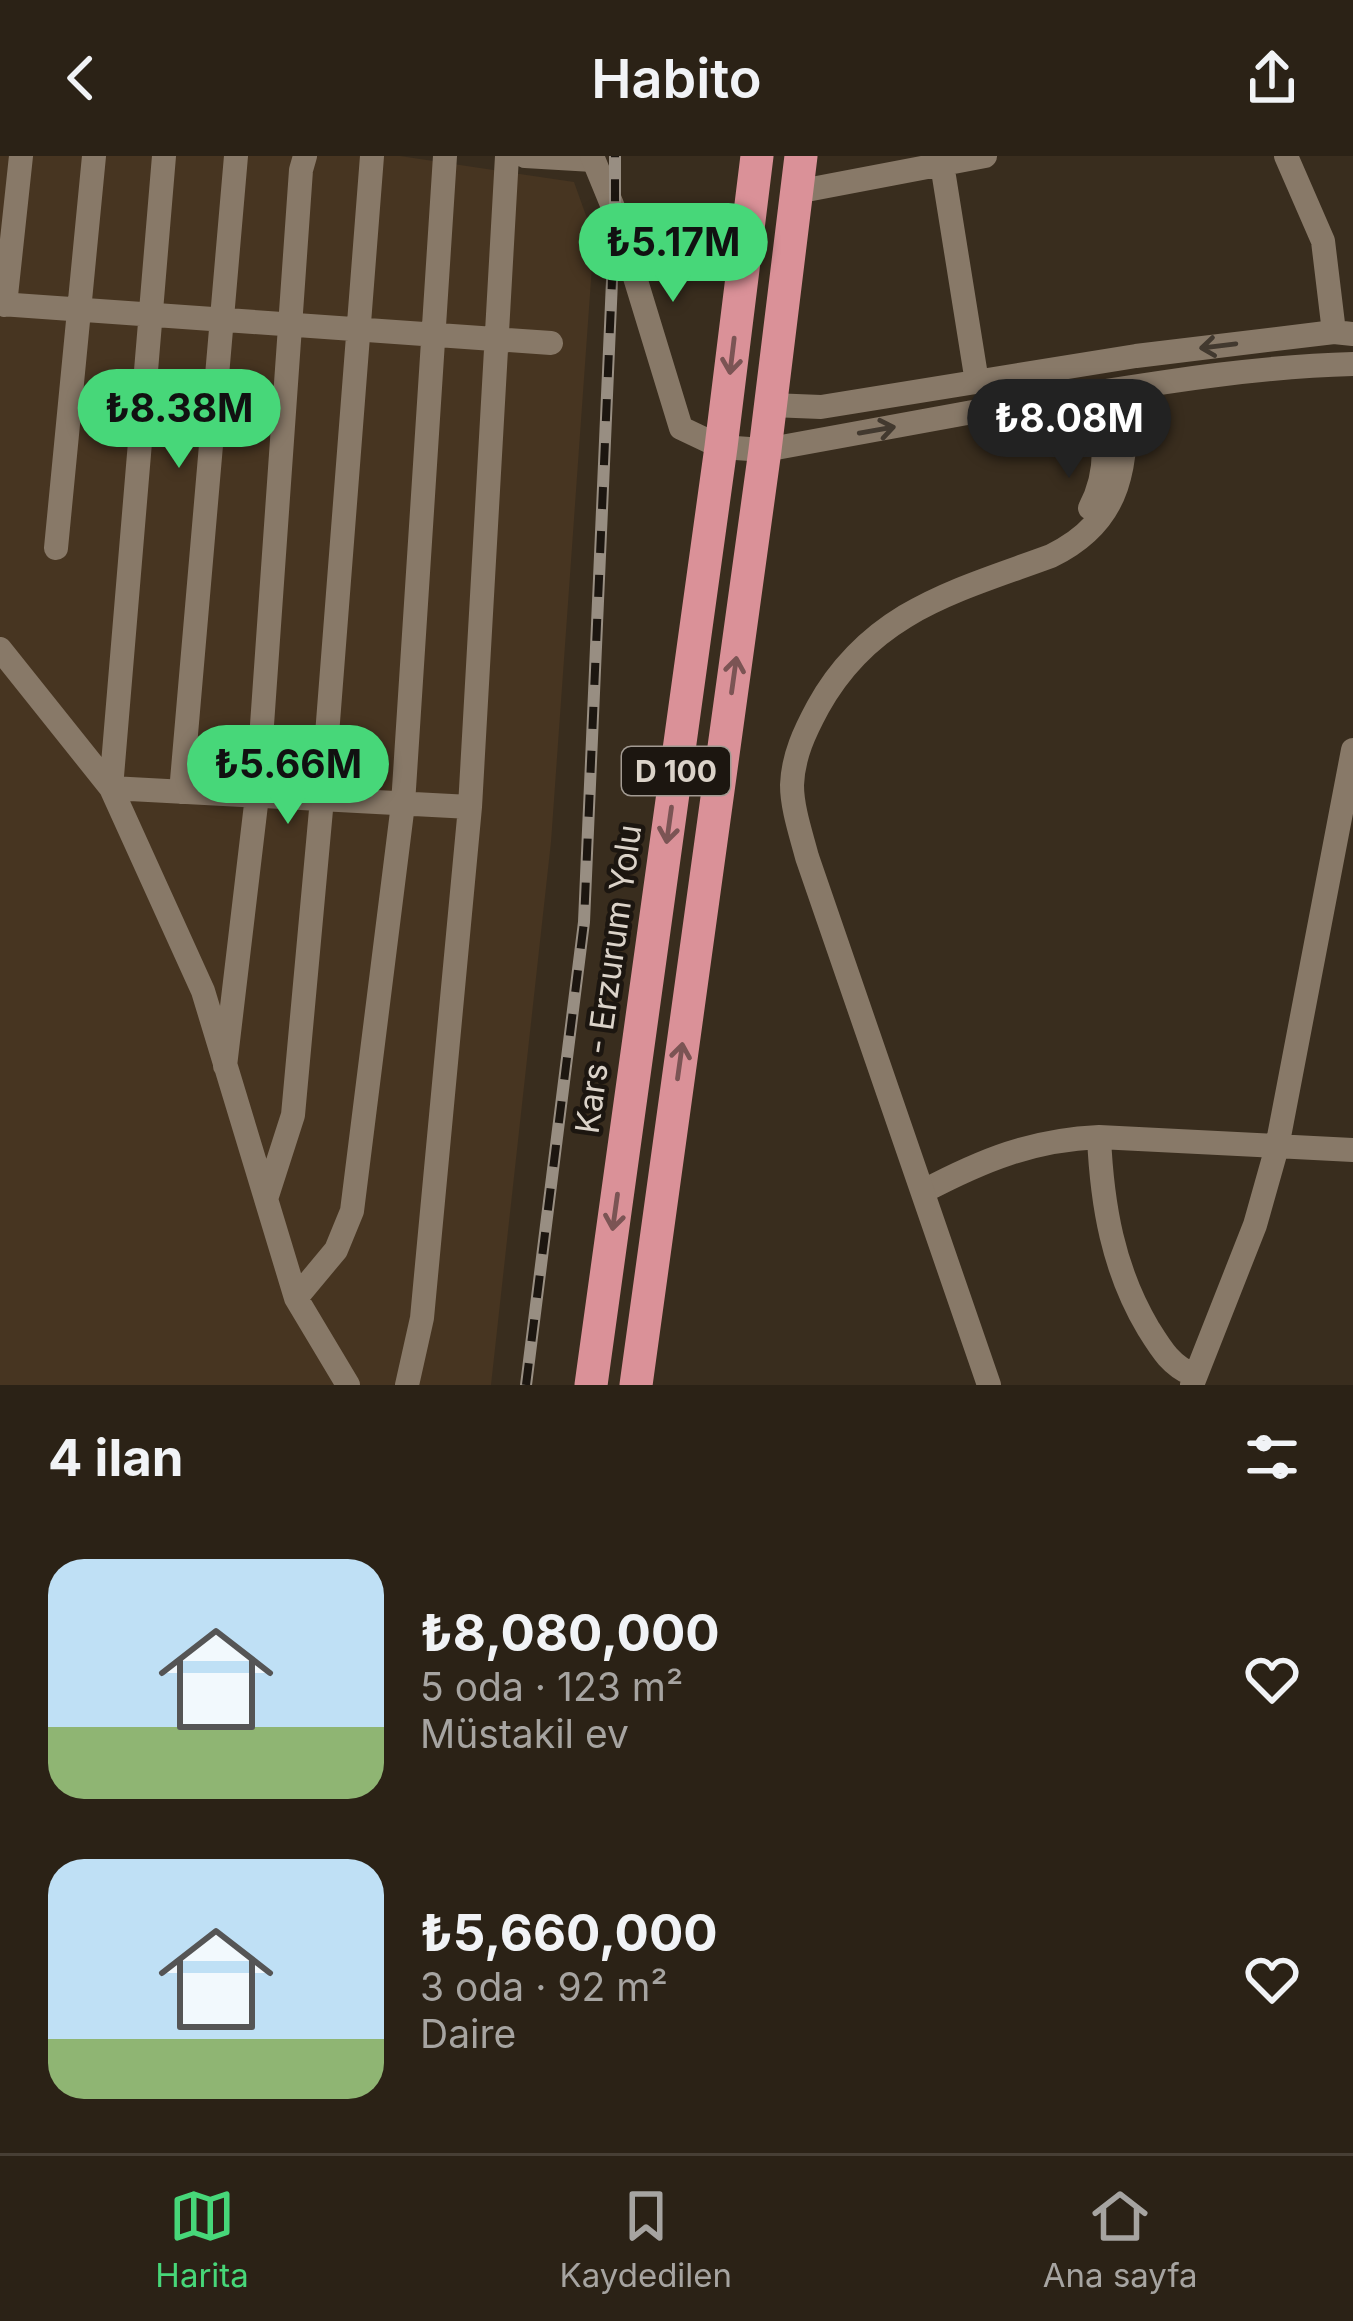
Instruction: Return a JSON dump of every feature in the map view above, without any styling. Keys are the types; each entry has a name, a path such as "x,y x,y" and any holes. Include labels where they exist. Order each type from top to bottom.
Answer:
{"highway":[{"name":"Kars - Erzurum Yolu","path":"591,1385 757,156"},
{"name":"D 100","path":"635,1385 765,450 801,156"}],"street":[{"path":"20,156 2,304 551,343"},
{"path":"56,548 94,156"},
{"path":"110,788 164,156"},
{"path":"181,792 236,156"},
{"path":"225,1066 257,796 304,156"},
{"path":"266,1199 293,1114 372,156"},
{"path":"296,1298 336,1250 352,1210 404,803 445,156"},
{"path":"407,1385 422,1318 470,807 507,156"},
{"path":"525,156 593,158 615,212 680,428 721,447 765,450 1214,375 1353,364"},
{"path":"796,192 944,160 985,156"},
{"path":"1286,156 1323,241 1344,333"},
{"path":"944,160 976,382"},
{"path":"1320,365 1344,333 1353,302"},
{"path":"771,405 821,407 1124,358 1344,333"},
{"path":"989,1385 807,856 792,789 794,763 827,691 873,638 909,612 1069,547 1102,517 1112,501 1124,459 1124,358"},
{"path":"1032,563 1081,520 1104,472 1103,428 1088,364"},
{"path":"0,649 110,788 203,991 296,1298 348,1385"},
{"path":"1100,1136 1105,1211 1132,1301 1168,1359 1193,1380 1255,1225 1277,1147 1353,750"},
{"path":"110,788 470,807"},
{"path":"923,1191 1010,1151 1071,1138 1353,1150"}],"shaded area":[{"path":"0,156 400,156 574,182 594,238 551,842 491,1385 0,1385"}],"railway":[{"path":"526,1385 584,922 615,156"}]}
